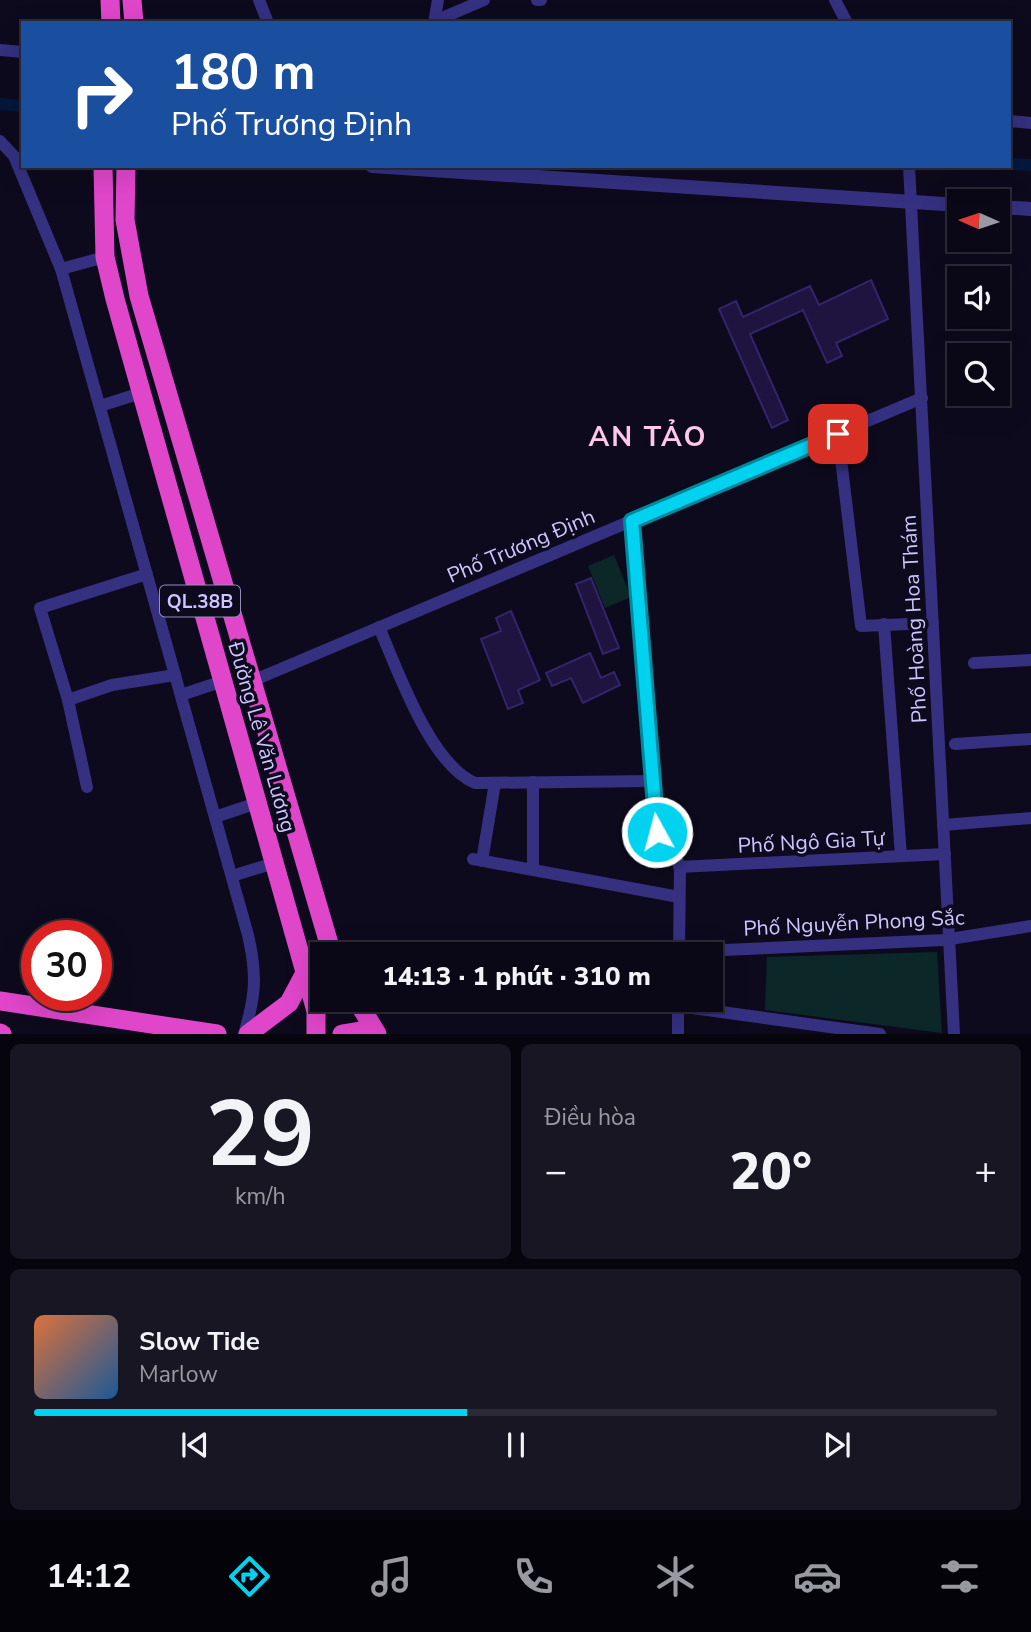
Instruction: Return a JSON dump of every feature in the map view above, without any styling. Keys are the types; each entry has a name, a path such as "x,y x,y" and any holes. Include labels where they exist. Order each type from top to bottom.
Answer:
{"highway":[{"path":"110,0 111,21"},
{"path":"132,0 134,21"},
{"name":"Đường Lê Văn Lương","path":"103,168 105,257 316,1011 316,1034"},
{"name":"Đường Lê Văn Lương","path":"126,168 125,220 139,296 328,942"},
{"path":"246,1034 289,1003 305,973"},
{"path":"0,1001 217,1034"},
{"path":"363,1012 376,1034"},
{"path":"342,1034 366,1030 376,1034"}],"street":[{"path":"258,0 267,21"},
{"path":"435,21 438,0"},
{"path":"437,21 484,0"},
{"path":"835,0 846,21"},
{"path":"0,50 21,52"},
{"path":"1011,121 1031,123"},
{"path":"0,141 14,156 61,269 232,876 256,970 254,1003 246,1034"},
{"path":"402,168 947,204"},
{"name":"Phố Hoàng Hoa Thám","path":"910,173 954,1034"},
{"path":"1010,208 1031,209"},
{"path":"61,269 105,257"},
{"path":"100,406 141,393"},
{"name":"Phố Trương Định","path":"252,681 922,398"},
{"path":"838,434 861,626 933,623"},
{"path":"632,521 657,832 680,867 679,942"},
{"path":"87,787 68,700 40,608 147,574"},
{"path":"884,624 901,856"},
{"path":"379,627 420,718 450,765 475,783 652,781"},
{"path":"974,663 1031,660"},
{"path":"68,700 112,685 175,675"},
{"path":"181,695 223,681"},
{"path":"955,744 1031,739"},
{"path":"495,782 478,860 680,897"},
{"path":"533,782 533,870"},
{"path":"215,817 257,803"},
{"path":"943,825 1031,818"},
{"name":"Phố Ngô Gia Tự","path":"680,867 945,854"},
{"path":"232,876 274,863"},
{"name":"Phố Nguyễn Phong Sắc","path":"723,951 949,939 1031,926"},
{"path":"723,1010 880,1034"},
{"path":"678,1012 678,1034"}],"green space":[{"path":"614,555 631,597 605,608 588,566"},
{"path":"937,952 942,1033 765,1010 767,957"}],"building":[{"path":"871,280 888,319 836,343 842,356 827,363 803,310 750,334 788,420 772,428 719,309 736,301 743,317 810,286 819,305"},
{"path":"591,578 619,648 603,654 576,584"},
{"path":"511,611 540,680 518,690 523,703 508,709 481,639 501,631 496,618"},
{"path":"590,653 601,678 614,672 620,685 583,703 571,678 552,686 546,673"}],"waterway":[{"path":"0,104 21,106"},
{"path":"1011,164 1031,165"}],"district":[{"name":"AN TẢO","path":"648,436"}],"route":[{"path":"657,832 653,812 632,521 838,434"}]}
